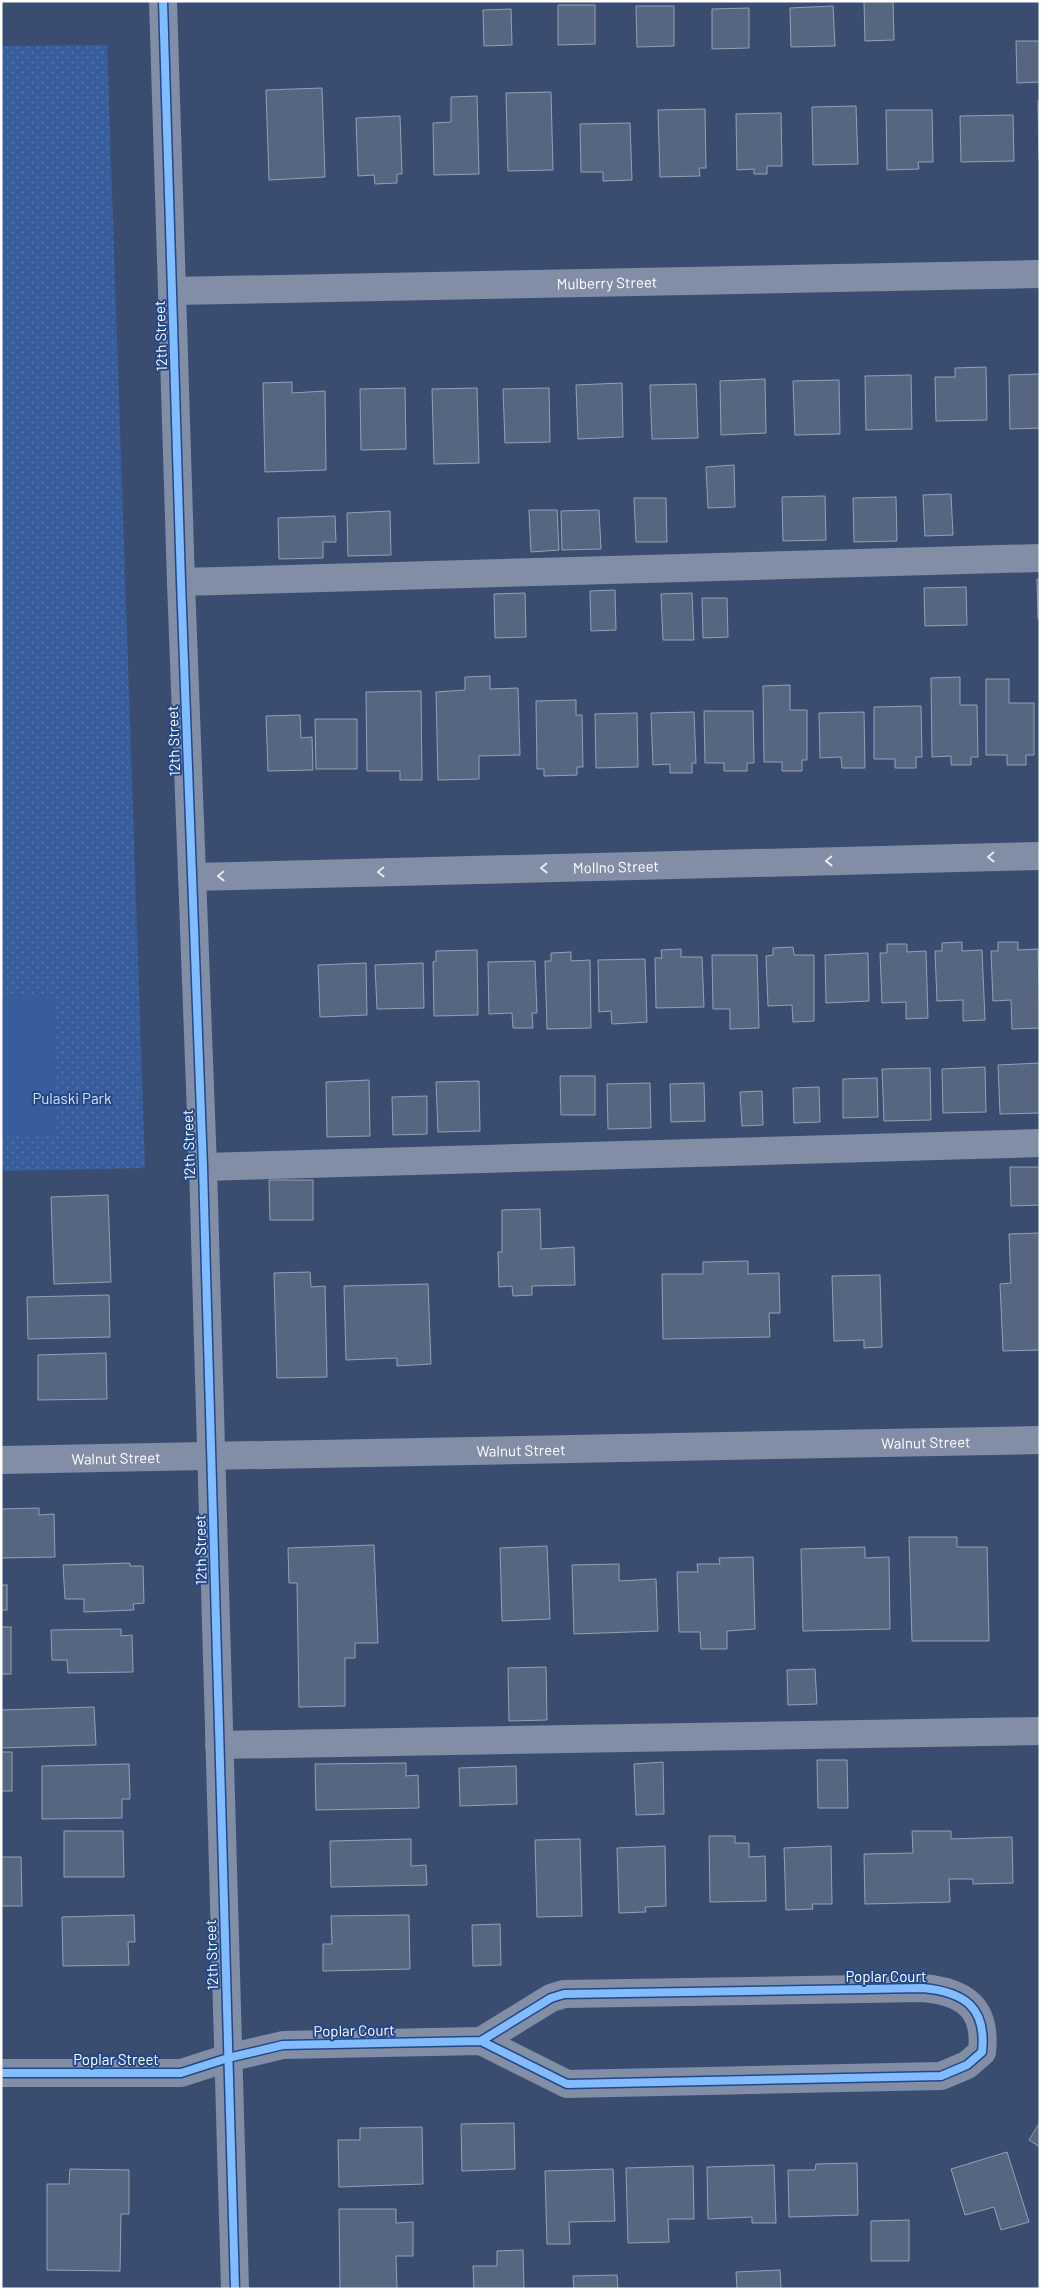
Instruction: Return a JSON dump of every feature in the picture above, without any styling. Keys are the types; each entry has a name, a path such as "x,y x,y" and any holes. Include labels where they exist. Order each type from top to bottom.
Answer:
{"street":[{"name":"12th Street","path":"164,1 181,582 212,1456 235,2289"},
{"name":"Mulberry Street","path":"173,291 1040,274"},
{"path":"181,582 1040,558"},
{"name":"Mollno Street","path":"192,877 1040,856"},
{"path":"203,1167 1040,1143"},
{"name":"Walnut Street","path":"1,1460 1040,1440"},
{"path":"219,1744 1040,1731"},
{"name":"Poplar Court","path":"228,2058 284,2045 482,2041 567,2084 940,2076 967,2065 982,2052 984,2038 981,2017 966,2000 945,1990 923,1988 564,1994 536,2008 482,2041"},
{"name":"Poplar Street","path":"1,2073 181,2073 228,2058"}],"green space":[{"name":"Pulaski Park","path":"107,45 145,1168 1,1171 1,46"},
{"path":"1,997 56,997 57,1136 1,1136"}],"building":[{"path":"864,1 893,1 894,40 865,41"},
{"path":"558,5 595,5 595,44 558,45"},
{"path":"636,6 674,6 674,46 637,47"},
{"path":"833,6 835,46 791,47 790,8"},
{"path":"749,8 749,48 712,49 712,9"},
{"path":"511,9 512,45 484,46 483,10"},
{"path":"1016,41 1040,41 1040,82 1017,83"},
{"path":"322,88 325,177 269,180 266,90"},
{"path":"551,92 553,170 508,171 506,93"},
{"path":"477,96 479,174 434,175 433,123 451,122 451,97"},
{"path":"1038,101 1040,101 1040,160 1039,160"},
{"path":"856,106 858,164 813,165 812,107"},
{"path":"705,109 706,168 699,168 700,176 660,177 658,110"},
{"path":"886,110 932,110 933,162 918,162 919,169 887,170"},
{"path":"781,113 782,166 767,166 767,174 754,174 754,169 737,170 736,114"},
{"path":"1013,115 1014,161 961,162 960,116"},
{"path":"400,116 402,174 397,174 397,183 375,184 374,175 358,176 356,118"},
{"path":"630,123 632,180 603,181 603,172 581,172 580,124"},
{"path":"986,367 987,420 936,421 935,377 955,377 955,368"},
{"path":"1040,374 1040,428 1010,429 1009,375"},
{"path":"911,375 912,429 866,430 865,376"},
{"path":"765,379 766,433 721,435 720,381"},
{"path":"839,380 840,434 795,435 793,381"},
{"path":"292,382 292,393 325,391 326,470 265,472 263,383"},
{"path":"622,383 623,437 578,439 576,385"},
{"path":"696,384 698,438 652,439 650,385"},
{"path":"405,388 406,449 361,450 360,389"},
{"path":"477,388 479,463 434,464 432,389"},
{"path":"549,388 550,442 505,443 503,389"},
{"path":"734,465 735,507 708,508 706,467"},
{"path":"951,494 953,535 925,536 923,495"},
{"path":"825,496 826,540 783,541 782,497"},
{"path":"896,497 897,541 854,542 853,498"},
{"path":"634,498 666,498 667,542 636,542"},
{"path":"529,510 557,510 559,550 531,552"},
{"path":"599,510 601,549 562,550 561,511"},
{"path":"390,511 391,555 348,556 347,513"},
{"path":"335,516 336,542 323,542 323,558 279,559 278,518"},
{"path":"1037,579 1040,579 1040,619 1038,619"},
{"path":"966,587 967,625 925,626 924,588"},
{"path":"615,590 616,630 591,631 590,591"},
{"path":"525,593 526,637 495,638 494,594"},
{"path":"692,593 694,640 663,640 661,594"},
{"path":"702,598 727,598 728,637 703,638"},
{"path":"490,676 490,689 518,688 520,755 479,756 479,779 438,780 436,692 465,690 465,677"},
{"path":"960,677 960,705 977,705 978,757 971,757 971,765 951,765 951,756 932,757 931,678"},
{"path":"986,679 1009,679 1009,703 1034,703 1034,755 1026,755 1026,765 1007,765 1007,755 986,755"},
{"path":"790,685 790,710 807,710 807,760 802,760 802,771 782,771 782,762 764,762 763,686"},
{"path":"421,691 422,780 400,780 400,771 367,771 366,692"},
{"path":"576,700 576,715 582,715 583,767 577,767 577,775 544,776 544,769 537,769 536,701"},
{"path":"921,706 922,757 916,757 916,768 895,768 895,759 874,759 874,707"},
{"path":"704,711 753,711 754,763 747,763 747,771 724,771 724,763 705,763"},
{"path":"694,712 696,763 692,763 692,773 670,773 670,764 653,765 651,713"},
{"path":"864,712 865,768 842,768 841,757 820,758 819,713"},
{"path":"637,713 638,767 596,768 595,714"},
{"path":"300,715 301,738 312,737 313,770 268,771 266,716"},
{"path":"315,719 357,719 357,769 316,769"},
{"path":"962,942 962,951 982,950 985,1020 963,1021 963,1000 937,1001 935,951 942,951 942,943"},
{"path":"998,942 1018,942 1018,950 1038,949 1040,1028 1012,1029 1011,1000 993,1001 991,951 998,951"},
{"path":"887,944 907,944 907,952 926,951 928,1018 906,1019 906,1002 882,1003 880,953 887,953"},
{"path":"793,947 794,955 814,955 814,1021 793,1022 792,1005 768,1006 766,956 773,955 773,948"},
{"path":"681,949 681,957 702,957 704,1007 656,1008 655,958 662,958 661,950"},
{"path":"477,950 478,1015 434,1016 433,962 436,961 436,951"},
{"path":"571,952 571,961 590,960 591,1028 547,1029 545,961 551,961 551,953"},
{"path":"868,953 869,1001 826,1003 825,955"},
{"path":"712,955 757,955 759,1028 730,1029 730,1009 713,1009"},
{"path":"645,959 647,1022 612,1024 611,1011 599,1012 598,960"},
{"path":"535,961 537,1013 532,1013 533,1028 513,1028 512,1013 489,1014 488,962"},
{"path":"366,963 367,1015 320,1017 318,965"},
{"path":"423,963 424,1008 377,1009 375,965"},
{"path":"1040,1063 1040,1113 1000,1114 998,1065"},
{"path":"985,1067 986,1112 943,1113 942,1069"},
{"path":"930,1068 931,1120 884,1121 882,1069"},
{"path":"560,1076 595,1076 595,1115 561,1115"},
{"path":"877,1078 878,1117 843,1118 843,1079"},
{"path":"369,1080 370,1136 327,1137 326,1082"},
{"path":"479,1081 480,1131 438,1132 436,1082"},
{"path":"650,1083 651,1128 608,1129 607,1084"},
{"path":"704,1083 705,1121 671,1122 670,1084"},
{"path":"819,1087 820,1122 794,1123 793,1088"},
{"path":"762,1091 763,1125 742,1126 740,1092"},
{"path":"427,1096 427,1134 393,1135 392,1097"},
{"path":"1010,1167 1040,1167 1040,1205 1011,1206"},
{"path":"269,1180 313,1180 313,1220 270,1220"},
{"path":"108,1195 111,1282 54,1284 51,1197"},
{"path":"540,1209 541,1249 574,1247 575,1285 532,1286 532,1295 513,1296 512,1286 499,1287 498,1252 502,1252 502,1210"},
{"path":"1040,1233 1040,1350 1003,1351 1000,1284 1011,1283 1009,1234"},
{"path":"748,1261 748,1274 779,1273 780,1313 769,1313 770,1337 663,1339 662,1274 703,1274 703,1262"},
{"path":"310,1272 311,1287 325,1286 327,1377 277,1378 274,1273"},
{"path":"880,1275 882,1347 864,1348 864,1340 834,1341 832,1276"},
{"path":"428,1284 431,1364 397,1366 397,1358 346,1360 344,1286"},
{"path":"109,1295 110,1337 28,1339 27,1297"},
{"path":"106,1353 107,1399 38,1400 38,1355"},
{"path":"39,1508 39,1515 54,1514 55,1557 1,1558 1,1509"},
{"path":"909,1537 957,1537 957,1547 987,1547 989,1641 912,1641"},
{"path":"374,1545 378,1643 355,1643 355,1658 345,1658 345,1706 299,1707 297,1583 289,1583 288,1548"},
{"path":"547,1546 550,1619 502,1621 500,1548"},
{"path":"865,1547 865,1558 889,1557 890,1629 803,1631 801,1549"},
{"path":"753,1557 755,1629 727,1631 727,1649 701,1649 700,1632 679,1632 677,1572 698,1572 697,1564 720,1564 719,1558"},
{"path":"130,1563 130,1566 143,1566 144,1603 133,1604 134,1610 84,1612 84,1599 65,1599 63,1565"},
{"path":"619,1564 619,1581 656,1579 658,1631 574,1634 572,1565"},
{"path":"1,1585 7,1585 7,1610 1,1610"},
{"path":"1,1627 11,1627 11,1674 1,1674"},
{"path":"121,1629 121,1636 132,1635 133,1672 68,1673 67,1660 52,1660 51,1630"},
{"path":"546,1667 547,1720 509,1721 508,1668"},
{"path":"815,1669 817,1704 788,1705 787,1670"},
{"path":"94,1707 96,1745 1,1748 1,1710"},
{"path":"1,1752 12,1752 12,1791 1,1791"},
{"path":"817,1760 847,1760 848,1808 818,1808"},
{"path":"663,1762 664,1814 636,1815 634,1764"},
{"path":"406,1763 406,1776 418,1775 419,1808 316,1810 315,1764"},
{"path":"129,1764 130,1799 122,1799 122,1818 42,1819 42,1766"},
{"path":"516,1766 517,1804 460,1806 459,1768"},
{"path":"64,1831 123,1831 124,1877 64,1877"},
{"path":"912,1831 951,1831 951,1839 1012,1837 1013,1883 973,1884 973,1879 949,1879 950,1902 865,1904 864,1854 913,1853"},
{"path":"709,1836 735,1836 735,1843 749,1843 749,1857 765,1856 766,1901 710,1902"},
{"path":"411,1839 411,1866 426,1865 427,1885 331,1887 330,1841"},
{"path":"580,1839 582,1916 537,1917 535,1840"},
{"path":"665,1846 666,1906 645,1907 646,1912 619,1913 617,1848"},
{"path":"831,1846 832,1904 812,1904 813,1909 786,1910 784,1848"},
{"path":"1,1857 21,1857 22,1906 1,1906"},
{"path":"134,1915 135,1942 128,1942 129,1965 63,1966 62,1917"},
{"path":"409,1915 410,1969 323,1971 323,1944 332,1944 331,1916"},
{"path":"500,1924 501,1965 473,1966 472,1925"},
{"path":"1040,2122 1040,2147 1029,2140"},
{"path":"514,2123 515,2169 462,2171 461,2124"},
{"path":"422,2127 423,2184 339,2187 338,2140 360,2140 360,2128"},
{"path":"1007,2152 1029,2222 1001,2230 994,2207 965,2215 951,2169"},
{"path":"857,2163 858,2215 789,2217 788,2170 815,2170 816,2164"},
{"path":"774,2165 776,2223 752,2223 752,2217 708,2219 707,2167"},
{"path":"693,2166 694,2219 668,2219 669,2242 628,2243 626,2168"},
{"path":"70,2169 129,2170 129,2214 121,2214 120,2271 47,2270 47,2184 69,2184"},
{"path":"613,2169 615,2221 569,2222 570,2244 547,2244 545,2171"},
{"path":"339,2209 396,2209 396,2223 413,2222 413,2256 396,2256 397,2289 340,2289"},
{"path":"909,2220 909,2261 871,2261 871,2221"},
{"path":"523,2250 524,2289 474,2289 473,2266 497,2266 497,2251"},
{"path":"780,2270 781,2289 737,2289 736,2272"},
{"path":"617,2275 618,2289 574,2289 573,2276"}],"cycle path":[{"path":"163,1 181,582 203,1167 235,2289"},
{"path":"1,2073 181,2073 228,2058 283,2045 481,2041 567,2084 941,2076 967,2065 982,2052 983,2036 981,2024 970,2005 950,1993 923,1988 564,1994 551,1998 481,2041"}]}
